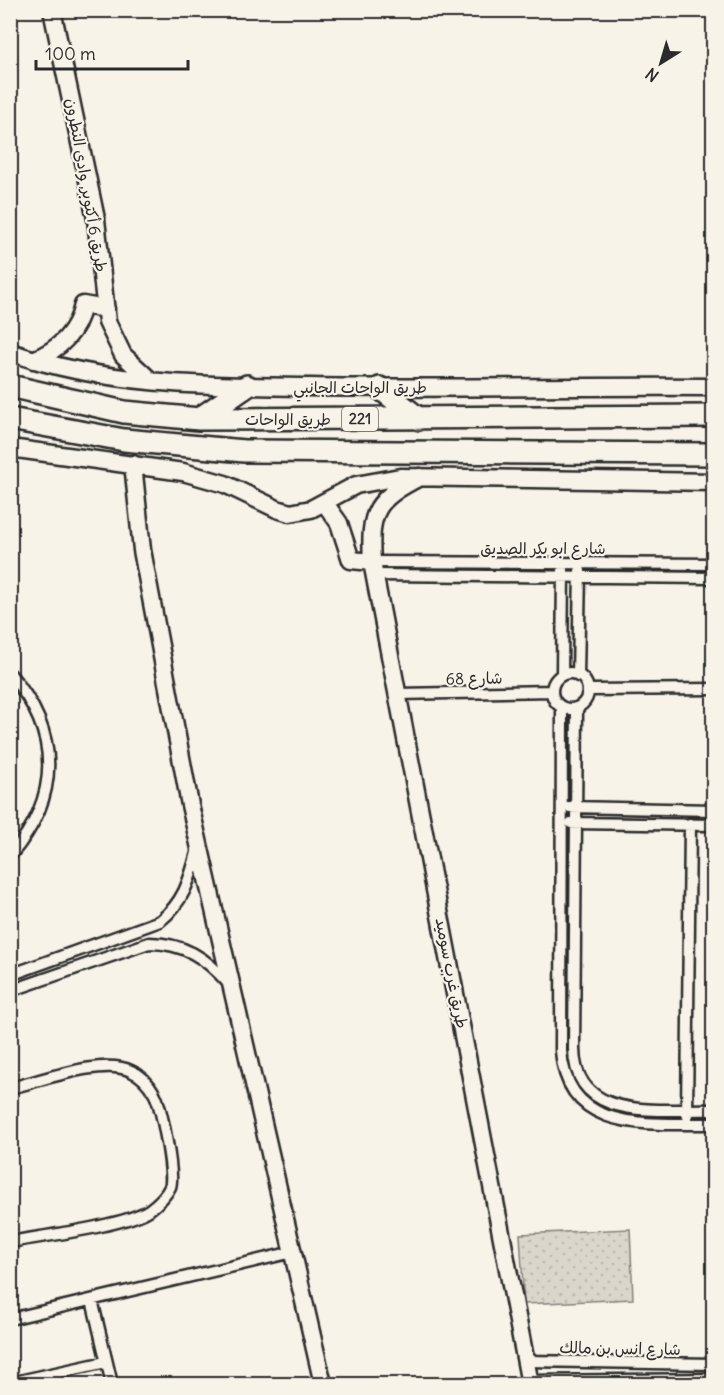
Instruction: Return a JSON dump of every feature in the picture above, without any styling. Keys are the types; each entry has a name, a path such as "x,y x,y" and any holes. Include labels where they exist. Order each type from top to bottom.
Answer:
{"highway":[{"name":"طريق الواحات","path":"10,386 124,412 199,419 714,416"},
{"path":"199,419 247,386"},
{"path":"380,388 419,419"},
{"name":"طريق الواحات","path":"10,419 124,440 244,451 714,454"},
{"path":"666,454 692,464 714,467"}],"street":[{"name":"طريق 6 أكتوبر, وادى النطرون","path":"52,10 96,219 106,309 111,333 131,365 151,381"},
{"path":"33,360 53,350 69,336 83,305 106,309"},
{"name":"طريق الواحات الجانبي","path":"10,352 33,360 98,375 151,381 247,386 714,387"},
{"path":"10,448 134,464 214,480 284,512 304,511 370,481 420,477 714,482"},
{"path":"134,464 142,550 199,846 323,1384"},
{"name":"طريق غرب سوميد","path":"420,477 391,493 376,509 370,530 373,568 530,1383"},
{"path":"324,502 339,523 351,560 373,568"},
{"path":"562,675 563,563"},
{"name":"شارع ابو بكر الصديق","path":"373,568 563,563 714,564"},
{"path":"578,676 580,563"},
{"name":"شارع ابو بكر الصديق","path":"373,568 580,578 714,578"},
{"path":"10,674 28,694 45,731 50,771 43,805 28,835 10,856"},
{"path":"577,708 562,708 554,701 552,691 555,681 562,675 578,676 585,681 588,690 586,699 577,708 574,1056 581,1082 600,1100 628,1107 714,1110"},
{"path":"588,690 714,689"},
{"name":"شارع 68","path":"398,694 552,691"},
{"path":"562,708 561,1029 564,1069 574,1096 601,1114 626,1121 714,1125"},
{"path":"562,807 714,810"},
{"path":"562,822 714,825"},
{"path":"686,1124 690,824"},
{"path":"10,975 160,921 180,901 187,888 199,846"},
{"path":"10,991 149,943 167,943 200,956 232,988"},
{"path":"561,1029 574,1030"},
{"path":"10,1088 96,1067 114,1066 131,1070 145,1080 155,1094 172,1169 171,1185 163,1198 136,1217 10,1242"},
{"path":"626,1121 628,1107"},
{"path":"10,1319 293,1252"},
{"path":"92,1300 112,1384"},
{"name":"شارع انس بن مالك","path":"526,1361 714,1364"},
{"path":"10,1383 106,1362"},
{"path":"683,1364 683,1382"},
{"name":"شارع انس بن مالك","path":"530,1383 683,1382 714,1379"}],"shaded area":[{"path":"630,1229 633,1299 524,1304 520,1234"}]}
